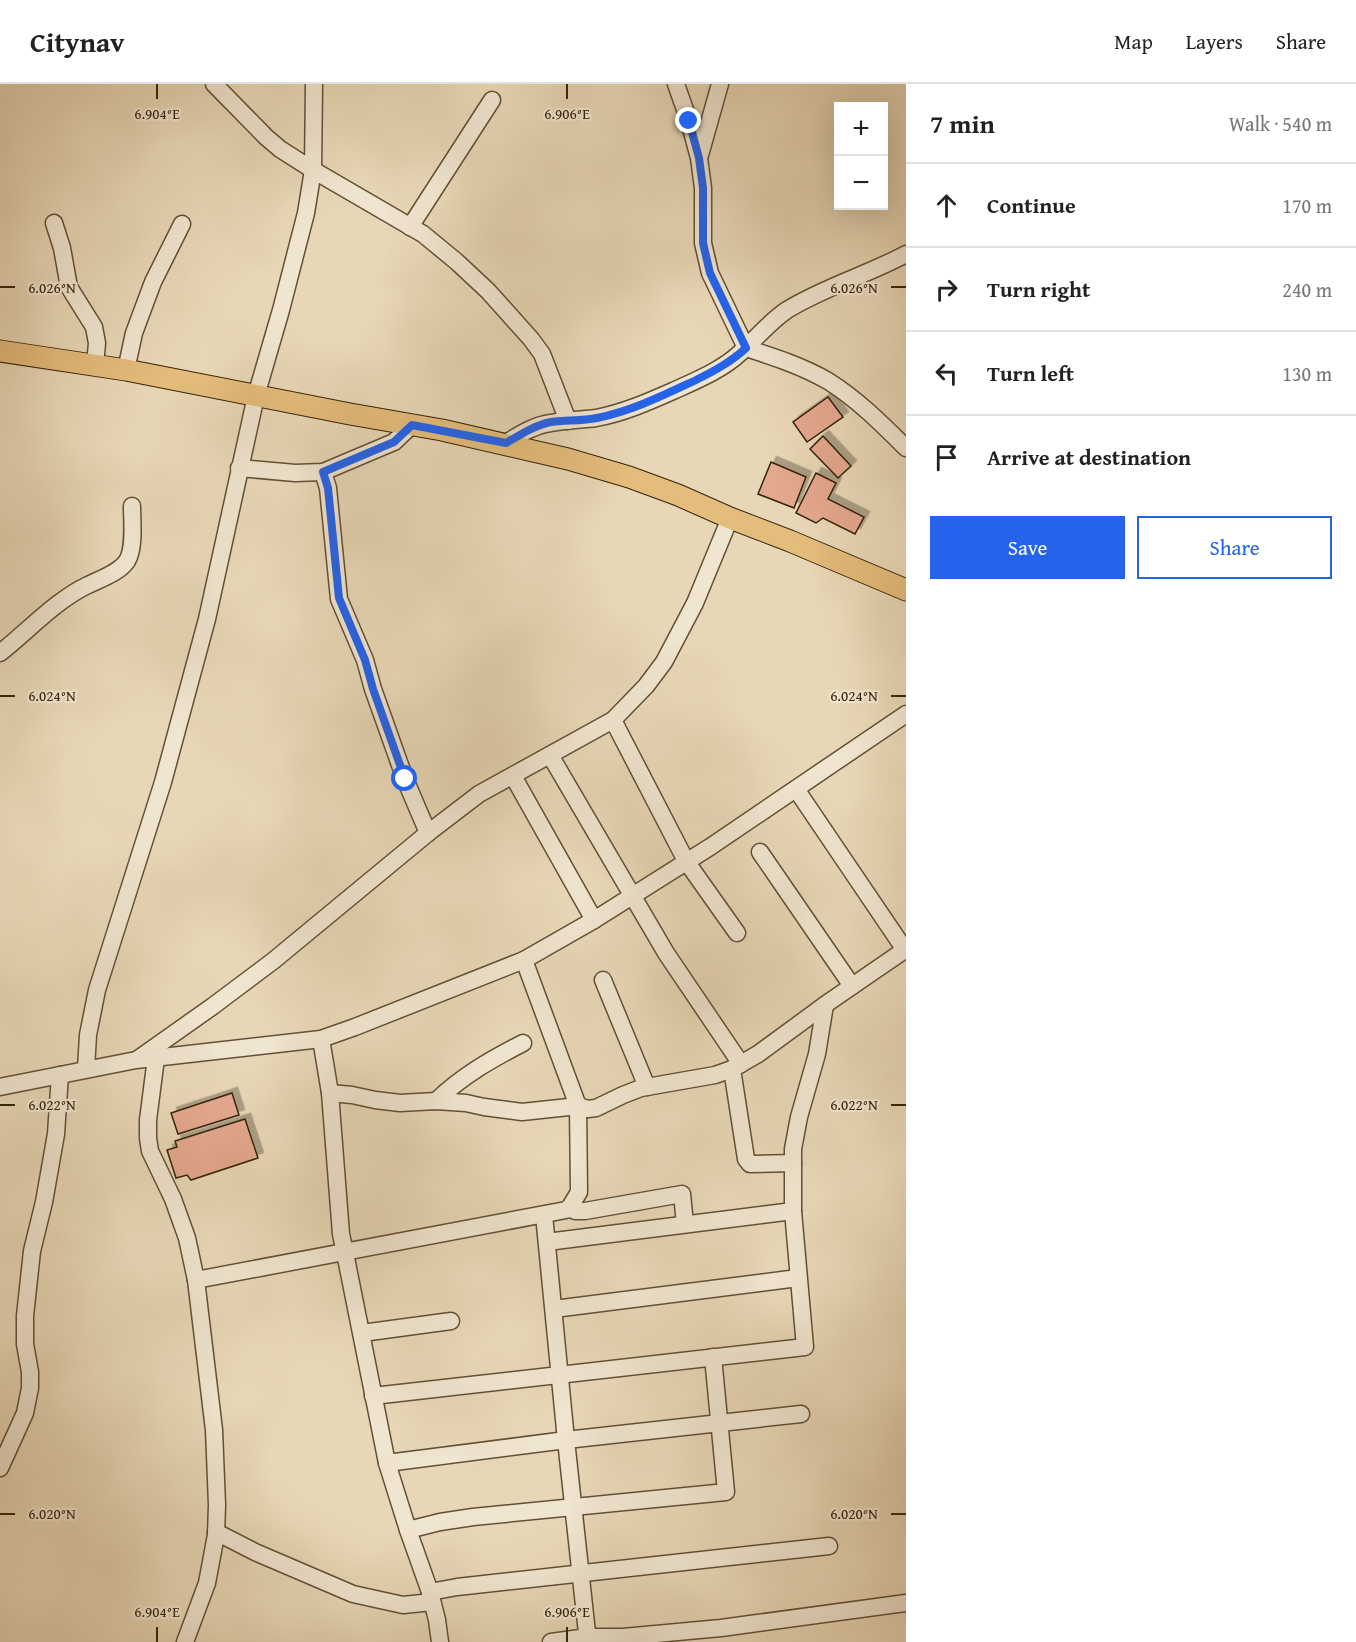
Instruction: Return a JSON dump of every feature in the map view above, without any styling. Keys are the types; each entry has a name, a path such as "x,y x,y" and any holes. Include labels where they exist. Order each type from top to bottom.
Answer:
{"main road":[{"path":"0,351 126,370 506,443 629,477 678,495 906,590"}],"street":[{"path":"214,84 266,137 280,148 313,170 423,234 488,291 542,354 568,421"},
{"path":"86,1069 88,1035 97,990 164,782 207,619 256,396 306,213 313,170 314,84"},
{"path":"676,84 699,158 703,188 703,243 710,273 746,348 792,363 828,382 874,416 906,448"},
{"path":"699,158 720,84"},
{"path":"410,227 492,100"},
{"path":"54,222 62,248 69,287 94,327 97,343 95,365"},
{"path":"126,370 134,333 153,282 182,224"},
{"path":"506,443 542,425 597,418 630,410 674,391 739,355 776,317 789,309 906,254"},
{"path":"239,468 295,473 323,472 394,442 412,425"},
{"path":"323,472 328,488 339,598 365,660 405,779 428,833"},
{"path":"0,653 84,586 114,572 127,562 131,550 132,506"},
{"path":"136,1060 273,961 428,833 479,794 613,720 646,686 664,662 695,603 730,518"},
{"path":"0,1087 136,1060 321,1039 524,960 632,896 906,714"},
{"path":"613,720 686,861 737,933"},
{"path":"550,755 736,1067 746,1159 750,1164 757,1165 793,1163"},
{"path":"513,776 594,920"},
{"path":"330,1092 375,1100 466,1103 522,1112 578,1106 588,1109 596,1108 646,1087 715,1075 736,1067 758,1054 906,950 796,789"},
{"path":"760,852 852,986"},
{"path":"196,1280 544,1215 570,1207 579,1192 578,1106 524,960"},
{"path":"603,980 646,1087"},
{"path":"373,1396 806,1347 793,1211 793,1149 816,1054 825,1005"},
{"path":"321,1039 330,1092 341,1233 373,1396 387,1463 431,1597 440,1642"},
{"path":"436,1101 455,1083 522,1043"},
{"path":"156,1058 147,1120 147,1138 150,1151 182,1221 187,1238 196,1280 214,1430 216,1532 207,1583 185,1642"},
{"path":"0,1468 25,1413 30,1388 30,1372 25,1344 25,1316 32,1251 44,1202 56,1134 60,1075"},
{"path":"570,1207 575,1211 585,1211 682,1194 685,1224"},
{"path":"547,1242 793,1211"},
{"path":"544,1215 588,1640"},
{"path":"554,1309 798,1278"},
{"path":"362,1333 451,1321"},
{"path":"408,1530 451,1520 726,1492 713,1357"},
{"path":"387,1463 566,1440 801,1414"},
{"path":"216,1532 255,1552 352,1594 403,1605 457,1587 829,1546"},
{"path":"550,1642 623,1637 721,1635 906,1603"}],"building":[{"path":"828,397 843,417 807,442 793,422"},
{"path":"823,436 851,466 838,478 810,449"},
{"path":"771,462 806,477 794,508 758,494"},
{"path":"816,473 836,483 828,499 864,517 855,534 823,518 816,523 796,513"},
{"path":"232,1093 239,1115 178,1134 171,1113"},
{"path":"245,1119 258,1158 191,1180 187,1175 176,1178 167,1150 177,1147 175,1141"}],"route":[{"path":"405,779 365,660 339,598 328,488 323,472 394,442 412,425 506,443 526,431 550,423 597,418 630,410 674,391 739,355 746,348 710,273 703,243 703,188 699,158 689,121"}]}
